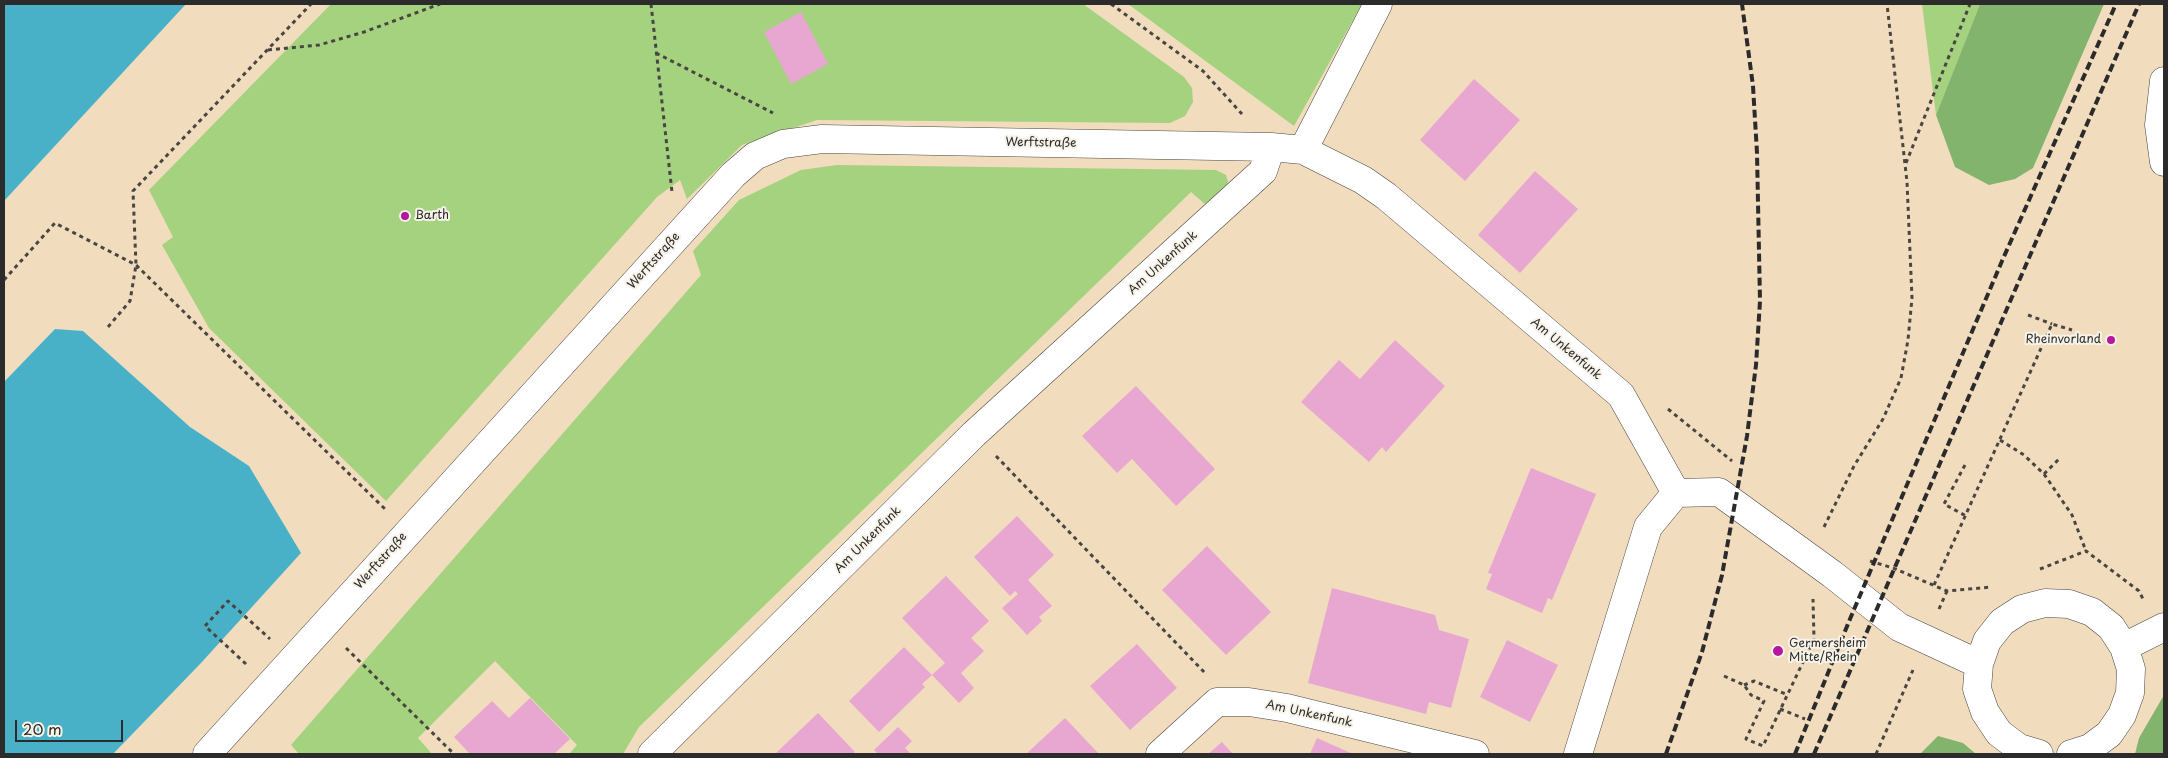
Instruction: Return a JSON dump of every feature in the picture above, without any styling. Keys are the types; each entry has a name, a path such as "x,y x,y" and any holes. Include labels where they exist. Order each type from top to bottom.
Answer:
{"street":[{"path":"1303,150 1378,4"},
{"path":"2164,81 2159,125 2164,162"},
{"name":"Werftstraße","path":"207,754 689,222 733,175 755,156 783,144 812,140 1271,147"},
{"name":"Am Unkenfunk","path":"652,754 974,434 1263,171 1271,147 1303,150 1363,180 1386,196 1620,395 1676,493"},
{"path":"1578,754 1648,527 1676,493 1719,492 1832,574 1899,627 1978,664"},
{"path":"2039,754 2019,748 1999,733 1985,712 1978,689 1978,664 1987,641 2002,622 2022,609 2045,603 2069,604 2092,612 2111,627 2124,647 2131,670 2130,693 2122,715 2109,734 2090,748 2071,754"},
{"path":"2124,647 2164,627"},
{"name":"Am Unkenfunk","path":"1217,702 1249,702 1287,708 1475,754"},
{"path":"1160,754 1217,702"}],"path":[{"path":"108,327 130,301 136,265 133,191 311,4"},
{"path":"268,50 319,45 364,32 440,4"},
{"path":"651,4 674,201 689,222"},
{"path":"1111,4 1203,71 1271,147"},
{"path":"1821,533 1854,466 1883,419 1901,378 1908,340 1912,298 1905,164 1887,4"},
{"path":"1905,164 1970,4"},
{"path":"656,53 778,116"},
{"path":"4,280 55,223 136,265 408,531"},
{"path":"2028,315 2072,330"},
{"path":"1934,585 2052,324"},
{"path":"974,434 1214,683 1217,702"},
{"path":"2000,440 2024,455 2044,474 2072,515 2086,552"},
{"path":"2044,474 2060,458"},
{"path":"1965,465 1944,504 1966,516"},
{"path":"1724,676 1744,685 1752,695 1764,700 1746,739 1763,746 1814,640 1812,601 1817,593"},
{"path":"249,666 205,626 228,601 272,642"},
{"path":"323,626 454,754"},
{"path":"1876,754 1914,668"},
{"path":"1744,685 1754,681 1788,695"},
{"path":"1780,710 1804,719"}],"green space":[{"path":"331,4 1083,4 1184,77 1192,88 1193,102 1185,116 1170,123 817,120 742,145 687,199 680,180 657,197 386,501 209,328 162,245 173,237 149,190"},
{"path":"1128,4 1362,4 1294,126"},
{"path":"1922,4 1980,4 1936,115"},
{"path":"1980,4 2104,4 2033,168 2015,179 1989,185 1955,167 1936,115"},
{"path":"837,165 1216,170 1226,175 1229,185 1206,205 1191,192 639,727 623,754 569,754 577,745 495,661 418,738 432,754 299,754 291,745 701,275 693,251 739,200 801,170"},
{"path":"2164,695 2164,754 2135,754 2139,738"},
{"path":"1938,736 1963,743 1976,754 1920,754"}],"water":[{"path":"4,4 186,4 4,201"},
{"path":"55,329 83,331 190,427 249,466 301,553 201,663 113,754 4,754 4,382"}],"building":[{"path":"801,12 828,64 791,84 764,32"},
{"path":"1474,79 1520,120 1465,181 1420,140"},
{"path":"1535,171 1578,209 1520,273 1478,235"},
{"path":"1395,340 1445,386 1386,452 1382,447 1369,462 1301,402 1339,360 1360,379"},
{"path":"1136,386 1215,469 1176,506 1132,459 1117,473 1082,436"},
{"path":"1531,468 1596,494 1552,600 1548,598 1542,613 1486,589 1492,574 1488,573"},
{"path":"1017,516 1054,555 1028,580 1052,606 1039,617 1042,621 1027,635 1002,608 1018,594 1015,591 1010,596 974,557"},
{"path":"1207,546 1271,612 1226,655 1162,590"},
{"path":"946,576 989,621 971,638 984,651 961,673 974,688 959,703 932,675 945,663 902,618"},
{"path":"1332,588 1435,615 1439,630 1469,639 1451,708 1429,702 1426,714 1308,683"},
{"path":"1507,640 1558,665 1530,722 1480,697"},
{"path":"1137,644 1177,688 1130,730 1090,686"},
{"path":"904,647 932,675 922,684 925,687 879,732 849,701"},
{"path":"530,698 570,739 554,754 470,754 454,737 492,701 509,718"},
{"path":"818,713 855,752 852,754 775,754"},
{"path":"1065,718 1099,754 1026,754"},
{"path":"898,727 912,741 905,748 911,754 878,754 874,750"},
{"path":"1317,738 1353,754 1310,754"},
{"path":"1222,742 1233,754 1208,754"}],"railway":[{"path":"1666,754 1702,652 1722,575 1747,436 1756,365 1760,301 1757,153 1753,86 1742,4"},
{"path":"1795,754 1850,619 2002,261 2116,4"},
{"path":"1814,754 2139,4"}],"place":[{"name":"Barth","path":"405,216"},
{"name":"Rheinvorland","path":"2111,340"},
{"name":"Germersheim Mitte/Rhein","path":"1778,651"}]}
